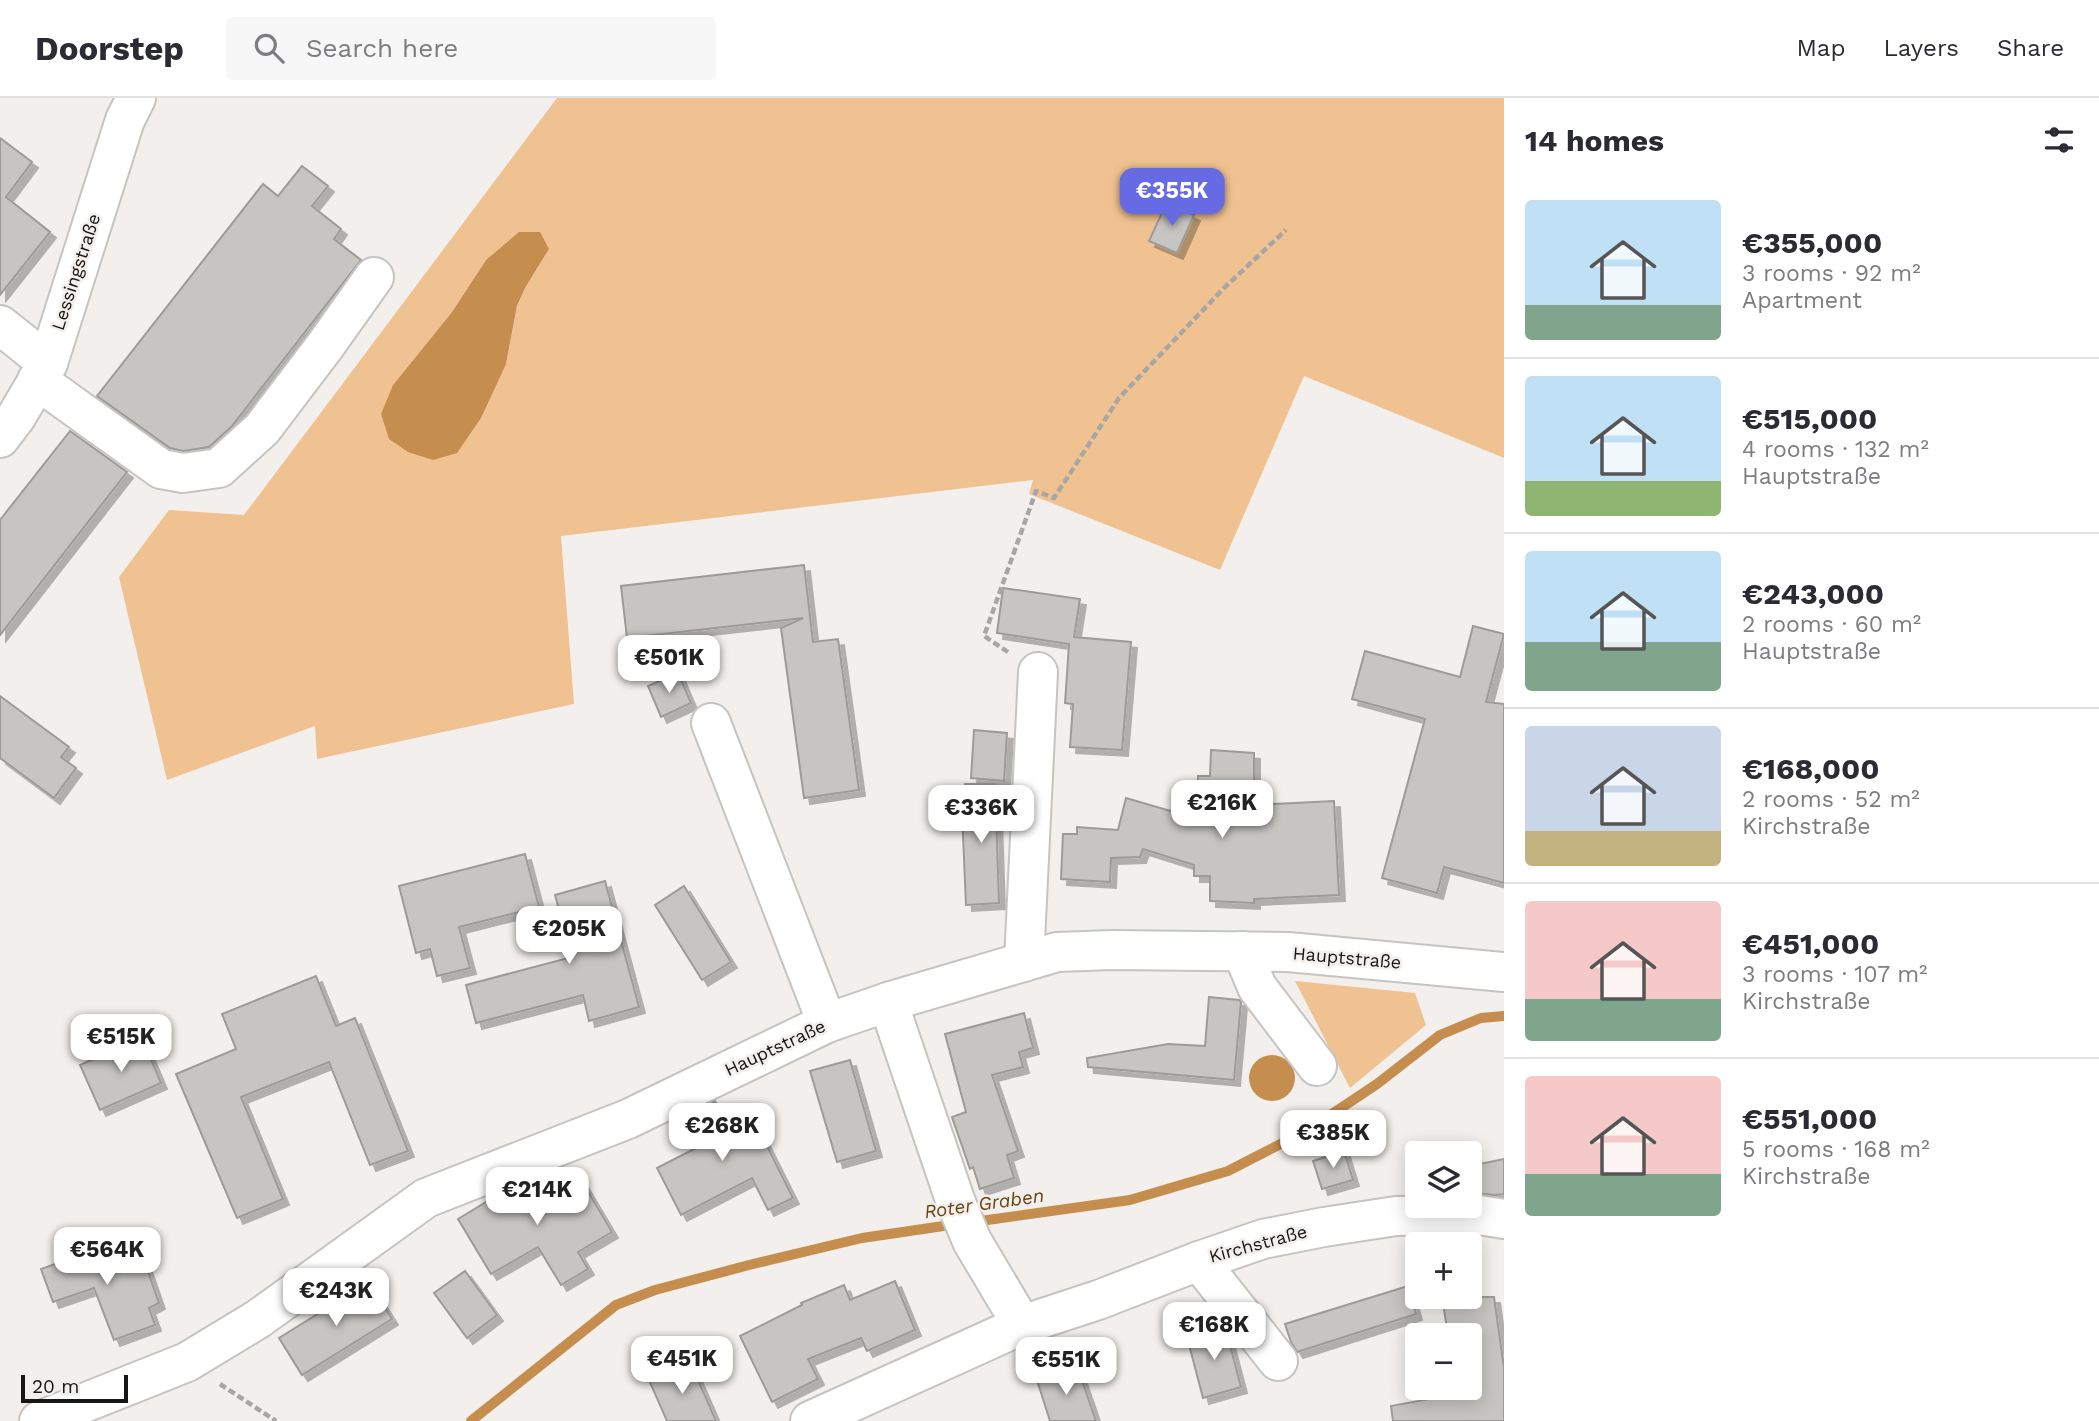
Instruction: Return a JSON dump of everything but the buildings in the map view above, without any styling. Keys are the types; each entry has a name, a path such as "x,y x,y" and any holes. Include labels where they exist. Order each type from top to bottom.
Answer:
{"street":[{"name":"Lessingstraße","path":"0,438 16,417 42,372 125,120 136,98"},
{"path":"0,325 42,372 161,468 183,473 219,468 262,429 374,277"},
{"path":"1024,962 1038,672"},
{"path":"711,723 827,1023"},
{"path":"1242,951 1257,987 1317,1066"},
{"name":"Hauptstraße","path":"39,1421 187,1362 258,1319 425,1198 628,1119 827,1023 888,1002 1057,952 1288,952 1504,972"},
{"path":"888,1002 955,1200 972,1241 1022,1325"},
{"name":"Kirchstraße","path":"810,1421 1022,1325 1263,1239 1396,1216 1496,1214"},
{"path":"1199,1261 1278,1361"}],"path":[{"path":"1038,672 984,636 1036,491 1054,498 1119,398 1224,288 1286,230"},
{"path":"187,1362 276,1421"}],"shaded area":[{"path":"557,98 1504,98 1504,458 1304,376 1220,570 1029,494 1033,480 561,536 574,704 317,759 315,726 167,780 119,577 169,510 244,515","holes":["549,249 525,288 517,307 506,364 393,385 452,312 486,260"]},
{"path":"519,232 540,232 549,249 517,306 506,364 481,418 457,453 433,460 408,452 389,439 381,414 393,385 452,312 486,260"},
{"path":"1295,981 1415,993 1426,1025 1350,1088"},
{"path":"1272,1055 1288,1062 1295,1078 1288,1094 1272,1101 1256,1094 1249,1078 1256,1062"}],"waterway":[{"name":"Roter Graben","path":"973,1222 1130,1200 1228,1171 1308,1130 1377,1084 1440,1035 1481,1018 1504,1016"},
{"name":"Roter Graben","path":"471,1421 616,1305 655,1290 862,1238 957,1224"}]}
